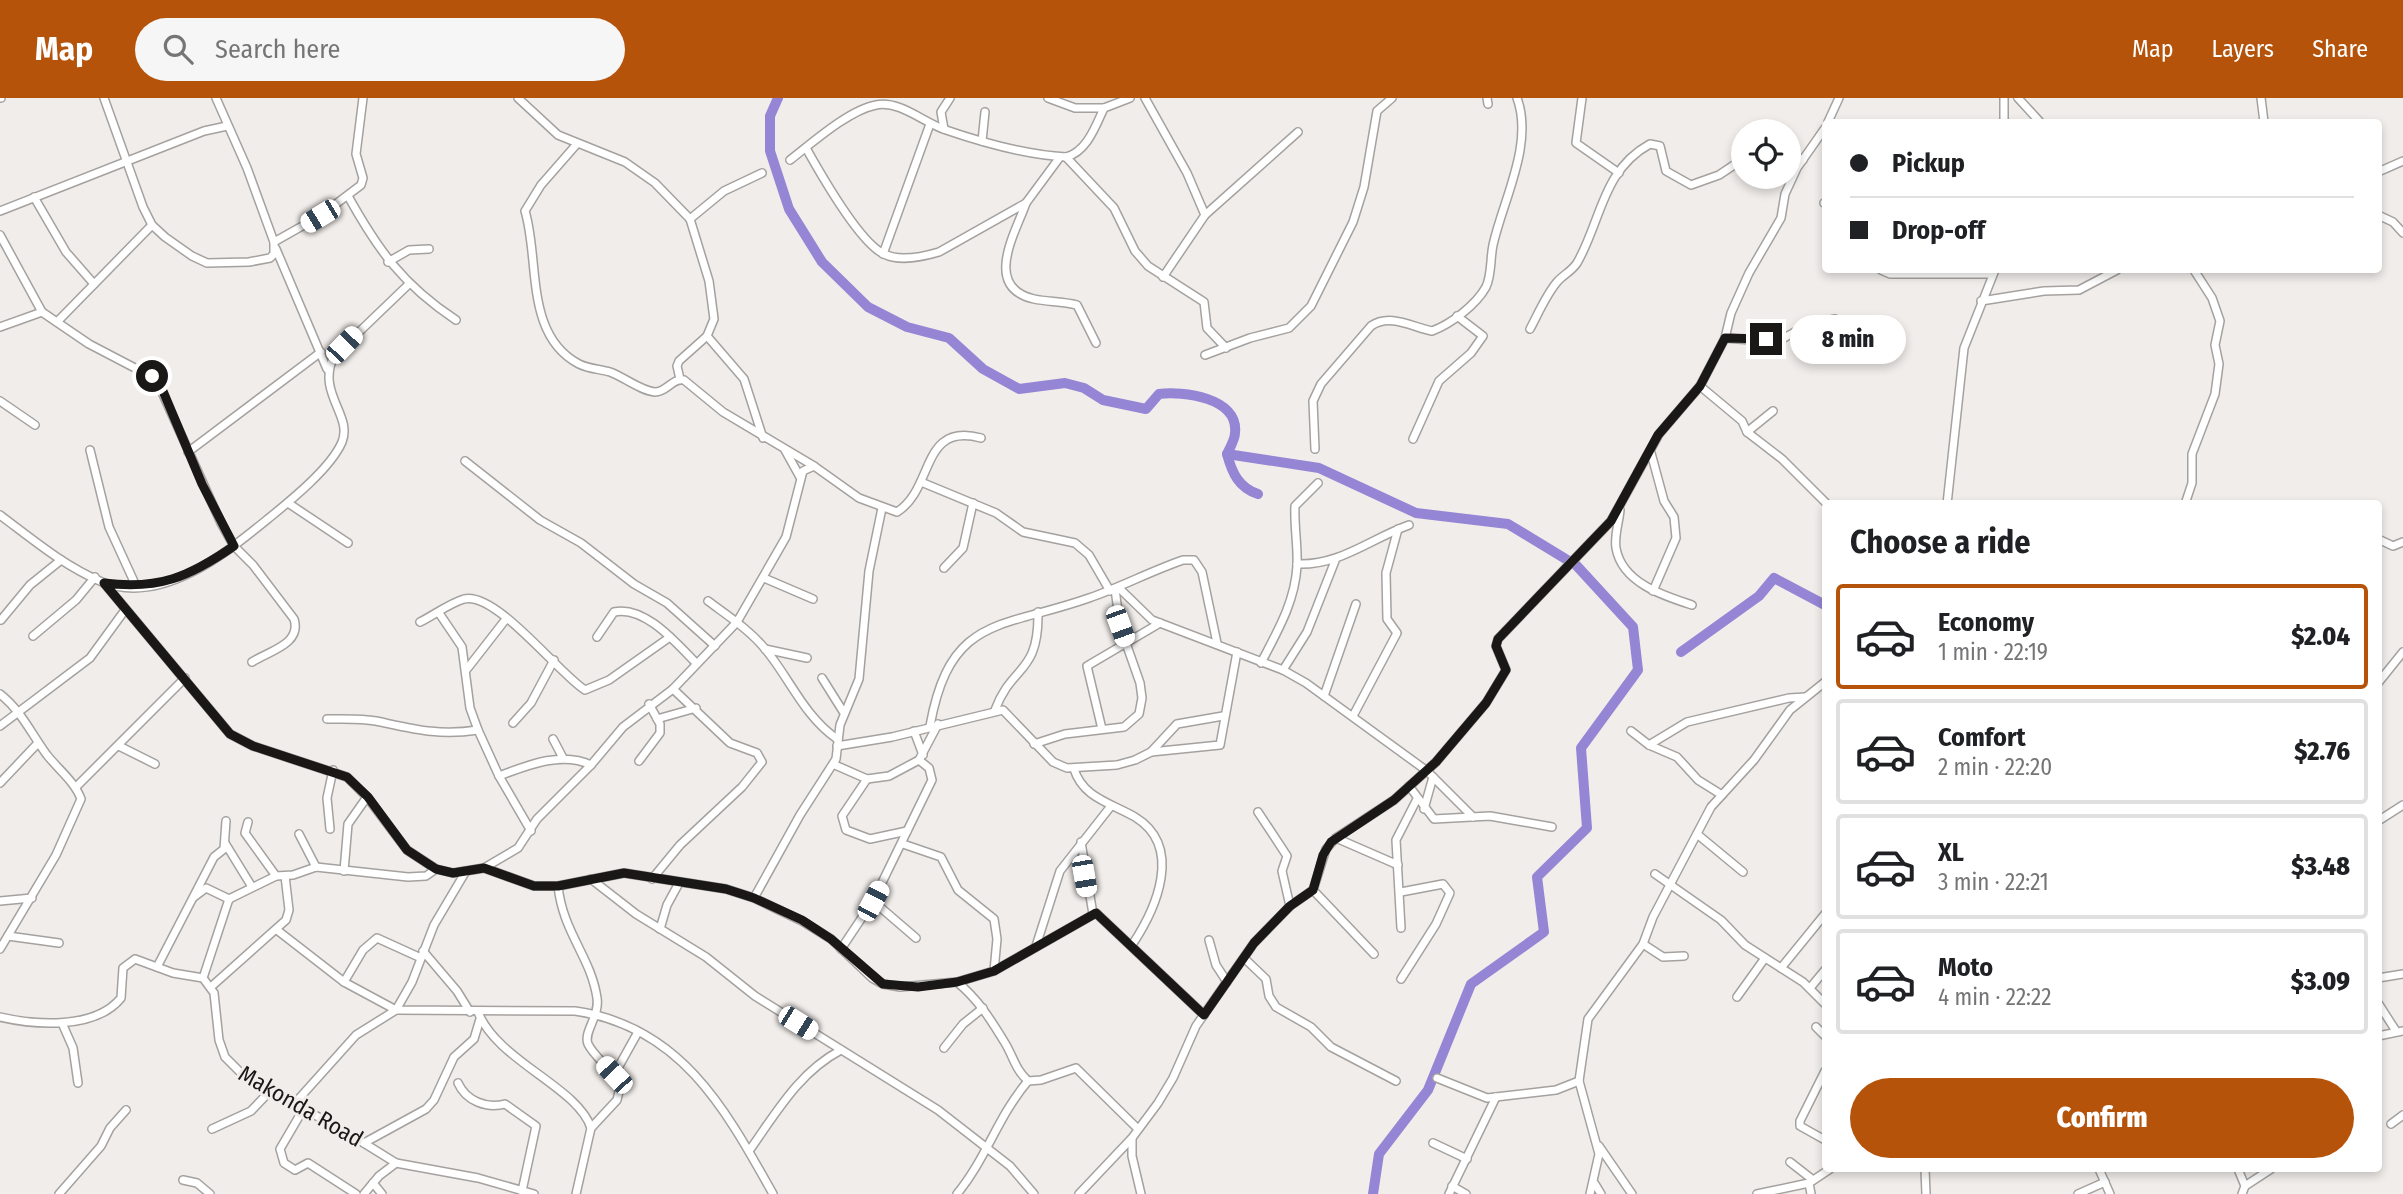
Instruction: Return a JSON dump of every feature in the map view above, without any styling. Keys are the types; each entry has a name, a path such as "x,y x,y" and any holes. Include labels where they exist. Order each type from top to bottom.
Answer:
{"street":[{"path":"104,98 152,225 179,248 207,263 226,264 270,258 275,245 348,196 363,182 356,154 363,98"},
{"path":"104,583 136,586 182,577 234,546 288,503 333,456 342,441 344,431 327,381 327,369 321,352 216,98"},
{"path":"518,98 552,130 576,145 599,149 625,162 655,183 690,219 704,260 714,309 712,326 707,336 679,361 680,379 723,412 814,466 843,488 882,508 900,510 922,482 939,444 962,433 981,438"},
{"path":"943,130 942,112 950,98"},
{"path":"1048,98 1075,108 1104,108 1130,98"},
{"path":"1145,98 1187,173 1205,215"},
{"path":"1205,355 1250,338 1289,328 1311,306 1353,222 1364,187 1377,111 1392,98"},
{"path":"1315,449 1313,401 1321,384 1371,326 1379,321 1391,320 1432,331 1457,316 1476,300 1489,280 1497,228 1517,162 1523,121 1517,98"},
{"path":"1582,98 1580,125 1574,136 1576,143 1619,173"},
{"path":"1829,119 1839,98"},
{"path":"2004,98 2004,119"},
{"path":"2018,98 2037,119"},
{"path":"2261,98 2264,119"},
{"path":"790,160 856,114 877,104 894,106 943,130 982,141 1063,157 1077,152 1087,142 1104,108"},
{"path":"982,141 985,112"},
{"path":"883,254 930,124"},
{"path":"0,211 204,131 227,126"},
{"path":"1163,277 1205,215 1298,132"},
{"path":"1079,1194 1132,1138 1173,1079 1204,1015 1244,958 1290,906 1313,890 1323,855 1336,838 1376,814 1409,786 1430,774 1486,703 1502,679 1506,665 1496,646 1498,639 1620,509 1658,435 1700,386 1725,338 1731,313 1749,273 1775,229 1785,194 1822,132"},
{"path":"1530,329 1558,281 1576,264 1600,203 1632,157 1650,144 1660,146 1666,171 1691,185 1718,175 1731,167"},
{"path":"576,145 541,185 525,211 537,292 547,330 563,352 583,366 608,371 652,392 664,389 680,379"},
{"path":"806,148 838,199 871,244 883,254 906,258 939,252 1026,203"},
{"path":"1063,157 1026,203 1006,250 1011,286 1017,293 1033,299 1077,305 1096,343"},
{"path":"1063,157 1114,208 1135,251 1163,277 1204,302 1207,328 1226,348"},
{"path":"2382,170 2403,161"},
{"path":"690,219 724,191 762,173"},
{"path":"348,196 388,262 409,284 456,320"},
{"path":"34,197 66,252 94,284"},
{"path":"2382,217 2393,222 2403,233"},
{"path":"57,322 152,225"},
{"path":"0,234 42,312 101,351 156,379 234,546 270,587 297,629 295,636 283,646 252,662"},
{"path":"388,262 409,250 429,249"},
{"path":"1888,273 1942,273"},
{"path":"1947,500 1964,348 1994,273"},
{"path":"1981,301 1996,301 2044,291 2079,290 2111,273"},
{"path":"2186,500 2192,483 2192,454 2215,394 2219,364 2215,345 2220,321 2212,298 2196,273"},
{"path":"327,369 334,356 409,284"},
{"path":"0,327 42,312"},
{"path":"1413,439 1440,381 1471,353 1483,336 1457,316"},
{"path":"1725,338 1777,342 1807,325 1835,320"},
{"path":"707,336 744,379 763,438"},
{"path":"188,452 321,352"},
{"path":"1700,386 1742,421 1747,432 1782,459 1823,500"},
{"path":"0,401 36,425"},
{"path":"1747,432 1773,411"},
{"path":"784,448 800,477"},
{"path":"90,450 109,527 136,586"},
{"path":"1651,453 1664,501 1674,517 1676,538 1653,591"},
{"path":"465,461 540,520 581,543 634,584 667,603 715,646"},
{"path":"0,515 61,560 104,583 230,734 276,754 333,770 347,777 368,797 407,850 436,869 453,873 484,868 509,855 531,831 537,819 591,765 623,727 649,704 673,689 737,622 786,537 800,477 805,469 814,466"},
{"path":"922,482 996,513 1023,532 1075,543 1089,555 1115,589 1140,610 1160,623 1283,670 1353,716 1430,774 1473,817"},
{"path":"1261,663 1290,604 1297,564 1295,506 1318,482"},
{"path":"288,503 348,543"},
{"path":"944,568 963,548 973,503"},
{"path":"754,898 800,814 835,765 844,713 859,679 869,571 882,508"},
{"path":"1620,509 1616,540 1619,558 1653,591 1692,605"},
{"path":"1297,564 1314,565 1335,561 1409,525"},
{"path":"1353,716 1397,633 1387,619 1386,573 1398,529"},
{"path":"2382,541 2393,546 2403,542"},
{"path":"1,620 30,585 61,560"},
{"path":"930,726 939,683 960,652 993,628 1115,589 1170,565 1194,560 1202,572 1216,643"},
{"path":"1283,670 1307,632 1335,561"},
{"path":"33,636 76,600 94,577"},
{"path":"764,578 813,599"},
{"path":"1034,744 1065,734 1124,727 1139,714 1142,706 1140,683 1116,608 1115,589"},
{"path":"420,622 464,599 474,599 506,619 581,687 589,690 609,680 670,637"},
{"path":"708,601 737,622 765,649 804,706 837,742"},
{"path":"1324,696 1356,604"},
{"path":"0,726 89,658 125,610"},
{"path":"597,637 617,611 648,619 696,663"},
{"path":"995,710 1003,691 1024,670 1035,649 1038,612"},
{"path":"439,613 462,647 470,708 478,730 499,776 531,831"},
{"path":"467,669 506,619"},
{"path":"1102,729 1087,666 1094,659 1160,623"},
{"path":"765,649 807,658"},
{"path":"837,742 914,732 939,723 995,710 1008,712 1034,744 1058,766 1074,769 1117,765 1151,752 1220,745 1223,716 1237,652"},
{"path":"2382,678 2403,652"},
{"path":"513,723 531,703 554,660"},
{"path":"76,787 185,678"},
{"path":"822,678 844,713"},
{"path":"1632,1194 1597,1143 1586,1113 1579,1081 1588,1019 1643,944 1653,917 1697,834 1722,795 1754,760 1790,710 1822,684"},
{"path":"652,879 680,845 742,787 762,762 757,753 730,743 673,689"},
{"path":"0,694 17,711 38,743 76,787 81,799 32,898 0,949"},
{"path":"1649,745 1687,722 1709,719 1779,700 1806,697"},
{"path":"639,761 658,738 660,730 649,704"},
{"path":"657,719 696,708"},
{"path":"1151,752 1177,724 1223,716"},
{"path":"327,719 374,720 411,731 458,733 478,730"},
{"path":"835,765 867,779 889,776 921,758 939,723"},
{"path":"1631,731 1649,745 1677,757 1698,780 1722,795"},
{"path":"841,949 873,901 932,780 929,768 921,758 914,732"},
{"path":"553,739 563,758"},
{"path":"0,783 38,743"},
{"path":"119,746 155,764"},
{"path":"499,776 563,758 578,759 591,765"},
{"path":"1074,769 1084,788 1150,828 1161,848 1162,864 1155,906 1132,946"},
{"path":"330,829 332,819 327,798 333,770"},
{"path":"1423,809 1430,774"},
{"path":"867,779 842,816 846,830 870,839 907,831"},
{"path":"1409,786 1423,809 1434,819 1444,821 1473,817 1508,818 1552,827"},
{"path":"344,871 348,824 368,797"},
{"path":"1401,928 1396,840 1417,799"},
{"path":"2382,818 2403,805"},
{"path":"1036,947 1060,871 1111,806"},
{"path":"1258,812 1287,856 1282,871 1290,906"},
{"path":"157,967 214,857 224,849 226,821"},
{"path":"248,822 245,833 276,876"},
{"path":"299,834 316,867"},
{"path":"1697,834 1743,872"},
{"path":"223,838 252,887"},
{"path":"1336,838 1398,865"},
{"path":"1081,841 1093,914"},
{"path":"903,844 944,860 958,890 994,919 997,939 994,971"},
{"path":"204,978 229,899 252,887 276,876 316,867 421,877 436,869"},
{"path":"484,868 515,881 558,886 624,873 726,889 754,898 802,920 883,984 918,987 957,982 994,971 1093,914 1098,914 1204,1015"},
{"path":"295,1103 356,1035 396,1010 434,925 466,871"},
{"path":"1655,874 1721,920 1745,945 1810,988 1822,1001"},
{"path":"0,1019 38,1024 62,1023 116,1004 121,998 123,968 131,960 140,960 157,967 204,978 212,986 286,920 289,910 285,876"},
{"path":"591,879 660,929 706,957 755,996 938,1110 1010,1166 1034,1194"},
{"path":"660,929 667,905 679,883"},
{"path":"1401,892 1443,884 1450,893 1436,924 1401,979"},
{"path":"558,886 565,924 593,984 597,1014 587,1038 620,1087 617,1100 591,1128 576,1194"},
{"path":"194,897 206,888 229,899"},
{"path":"1313,890 1374,954"},
{"path":"0,901 32,898"},
{"path":"873,901 916,938"},
{"path":"1781,968 1822,918"},
{"path":"276,930 344,982 396,1010 476,1015 575,1011 597,1014 638,1032 684,1062 701,1080 720,1103 773,1194"},
{"path":"8,936 60,943"},
{"path":"344,982 363,950 373,939 382,939 422,954 457,991 494,1038 585,1113 591,1128"},
{"path":"1209,940 1216,965 1227,982"},
{"path":"1643,944 1663,957 1684,956"},
{"path":"1244,958 1266,979 1269,996 1276,1007 1311,1027 1331,1047 1396,1081"},
{"path":"1737,997 1765,958"},
{"path":"1810,988 1822,974"},
{"path":"2382,977 2403,974"},
{"path":"957,982 983,1008 1007,1046 1014,1067 1028,1081"},
{"name":"Makonda Road","path":"212,986 225,1057 245,1077 304,1108 396,1163 534,1194"},
{"path":"943,1048 963,1024 983,1008"},
{"path":"2382,1008 2400,1031 2382,1035"},
{"path":"364,1143 426,1109 434,1100 454,1057 474,1039 476,1015"},
{"path":"62,1023 73,1048 78,1083"},
{"path":"1816,1027 1822,1033"},
{"path":"614,1075 638,1032"},
{"path":"748,1151 800,1081 816,1066 841,1050"},
{"path":"957,1194 1007,1106 1028,1081 1041,1080 1076,1068 1137,1128"},
{"path":"1822,1077 1800,1126 1822,1138"},
{"path":"1437,1078 1476,1094 1496,1097 1556,1090 1579,1081"},
{"path":"458,1083 460,1090 481,1105 489,1107 505,1104 536,1126 522,1191"},
{"path":"212,1129 251,1111 271,1091"},
{"path":"1466,1194 1451,1190 1496,1097"},
{"path":"304,1108 280,1149 284,1163 295,1170 308,1163 356,1194"},
{"path":"59,1194 101,1146 110,1128 126,1110"},
{"path":"2391,1124 2403,1115"},
{"path":"1132,1138 1132,1156 1141,1194"},
{"path":"1433,1143 1467,1159"},
{"path":"1590,1194 1595,1184 1597,1143"},
{"path":"1790,1162 1811,1182 1811,1194"},
{"path":"364,1194 396,1163"},
{"path":"1757,1194 1811,1182 1826,1172"},
{"path":"1925,1172 1926,1194"},
{"path":"2100,1172 2110,1194"},
{"path":"2239,1172 2244,1190 2266,1172"},
{"path":"183,1180 197,1184 210,1194"},
{"path":"2078,1194 2105,1182"},
{"path":"66,1194 67,1183"},
{"path":"373,1183 382,1194"},
{"path":"1595,1184 1601,1194"},
{"path":"503,1194 507,1186"}],"waterway":[{"path":"778,98 770,116 770,151 789,209 822,262 868,307 907,327 949,338 983,369 1019,389 1065,383 1084,388 1103,400 1146,409 1159,394 1169,393 1194,396 1219,404 1228,411 1234,421 1235,435 1227,454 1231,467 1241,484 1258,494"},
{"path":"1227,454 1319,468 1416,513 1508,524 1569,561"},
{"path":"1373,1194 1379,1154 1428,1090 1471,984 1544,932 1537,877 1587,828 1581,748 1638,670 1633,627 1576,565"},
{"path":"1681,652 1759,596 1774,578 1822,603"}],"route":[{"path":"152,376 160,384 202,484 234,546 210,563 160,584 136,586 104,583 167,655 230,734 253,746 306,761 347,777 368,797 407,850 420,861 453,873 484,868 502,877 534,886 558,886 624,873 673,883 726,889 754,898 802,920 831,939 873,978 883,984 900,987 957,982 994,971 1096,913 1204,1015 1254,943 1290,906 1313,890 1323,855 1331,842 1376,814 1427,771 1486,703 1506,670 1496,646 1498,639 1611,521 1651,453 1658,435 1700,386 1725,338 1766,339"}]}
